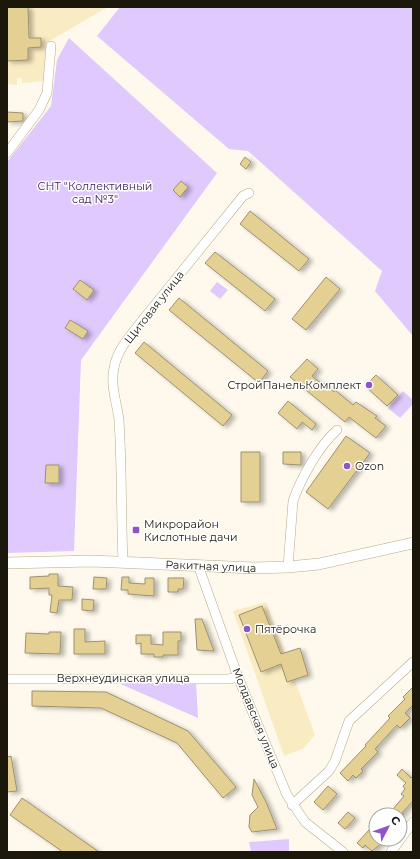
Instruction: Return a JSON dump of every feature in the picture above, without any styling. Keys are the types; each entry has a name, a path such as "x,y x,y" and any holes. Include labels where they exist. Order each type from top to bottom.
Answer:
{"street":[{"path":"7,153 39,110 47,93 51,46"},
{"name":"Щитовая улица","path":"123,562 118,418 113,384 113,370 117,357 126,340 242,196 249,193"},
{"path":"288,567 293,501 323,446 337,430"},
{"name":"Ракитная улица","path":"7,563 123,562 254,568 288,567 319,564 413,542"},
{"name":"Молдавская улица","path":"198,565 238,677 287,796 305,822 343,852"},
{"path":"292,805 329,771 335,761 350,721 413,662"},
{"name":"Верхнеудинская улица","path":"7,679 229,679 238,677"},
{"path":"392,852 413,822"}],"shaded area":[{"path":"7,7 108,7 46,43 46,81 22,83 22,78 17,78 17,85 7,84"},
{"path":"266,602 315,735 304,748 284,756 233,611"}],"green space":[{"path":"120,7 413,7 413,336 375,291 382,271 248,151 229,149 97,36"},
{"name":"СНТ \"Коллективный сад №3\"","path":"69,38 217,173 81,360 74,551 7,553 7,162 51,106 57,60"},
{"path":"217,282 228,290 220,299 210,291"},
{"path":"403,391 413,400 413,404 400,418 388,408"},
{"path":"116,682 196,682 198,718"},
{"path":"289,839 289,852 251,852 249,842"}],"building":[{"path":"7,7 28,7 29,38 41,38 41,47 28,48 28,60 7,61"},
{"path":"7,112 23,113 23,121 7,122"},
{"path":"245,157 251,162 246,169 240,164"},
{"path":"181,181 188,187 180,197 173,190"},
{"path":"250,211 309,259 299,271 240,224"},
{"path":"215,252 275,299 265,311 205,263"},
{"path":"326,277 340,289 306,330 292,319"},
{"path":"80,280 94,290 87,300 73,289"},
{"path":"179,298 268,371 259,383 169,310"},
{"path":"70,320 88,331 83,339 65,328"},
{"path":"144,342 232,415 223,426 135,353"},
{"path":"307,359 318,369 312,376 323,385 324,383 334,392 335,390 353,405 356,402 377,416 375,418 386,426 376,438 349,417 345,422 290,377"},
{"path":"376,375 398,395 387,406 365,386"},
{"path":"288,401 316,424 312,430 302,422 297,429 278,413"},
{"path":"346,436 370,453 328,509 306,492"},
{"path":"241,452 260,452 260,502 241,502"},
{"path":"283,452 301,452 301,465 283,464"},
{"path":"46,465 59,465 59,483 45,483"},
{"path":"49,574 58,574 58,586 73,587 72,600 59,600 57,613 50,612 52,595 49,595 49,588 30,589 30,577 49,576"},
{"path":"94,577 107,578 106,589 93,589"},
{"path":"122,577 129,577 129,583 145,584 145,578 154,578 154,596 128,594 128,590 121,590"},
{"path":"168,578 184,578 183,589 178,589 178,592 168,592"},
{"path":"82,599 94,600 93,611 82,610"},
{"path":"262,606 281,654 300,648 308,675 287,682 281,664 261,672 239,615"},
{"path":"195,619 202,619 214,651 197,650"},
{"path":"74,629 85,629 85,642 105,641 105,654 74,654"},
{"path":"49,632 61,632 60,654 25,653 26,633 49,634"},
{"path":"163,632 181,632 181,641 178,641 178,655 163,655 163,657 154,657 154,654 141,654 141,643 136,644 136,635 151,635 151,644 163,645"},
{"path":"413,687 413,705 405,713 410,718 400,728 397,725 375,749 378,752 361,769 363,771 356,778 353,775 348,781 340,773 390,718 388,716 405,699 403,697"},
{"path":"32,691 106,692 188,731 236,787 223,798 177,743 101,708 32,706"},
{"path":"11,756 17,791 7,792 7,757"},
{"path":"402,769 411,778 413,776 413,801 408,807 395,807 404,796 401,794 405,789 403,786 406,783 397,775"},
{"path":"254,779 266,802 277,829 252,832 249,827 250,815 258,807 252,795"},
{"path":"328,786 337,794 323,810 314,802"},
{"path":"22,798 99,852 63,852 10,815"},
{"path":"348,812 355,818 345,829 338,823"},
{"path":"368,831 368,847 377,847 372,851 365,845 363,848 357,843"}],"place":[{"name":"СтройПанельКомплект","path":"369,385"},
{"name":"Ozon","path":"347,466"},
{"name":"Микрорайон Кислотные дачи","path":"136,530"},
{"name":"Пятёрочка","path":"247,629"}]}
